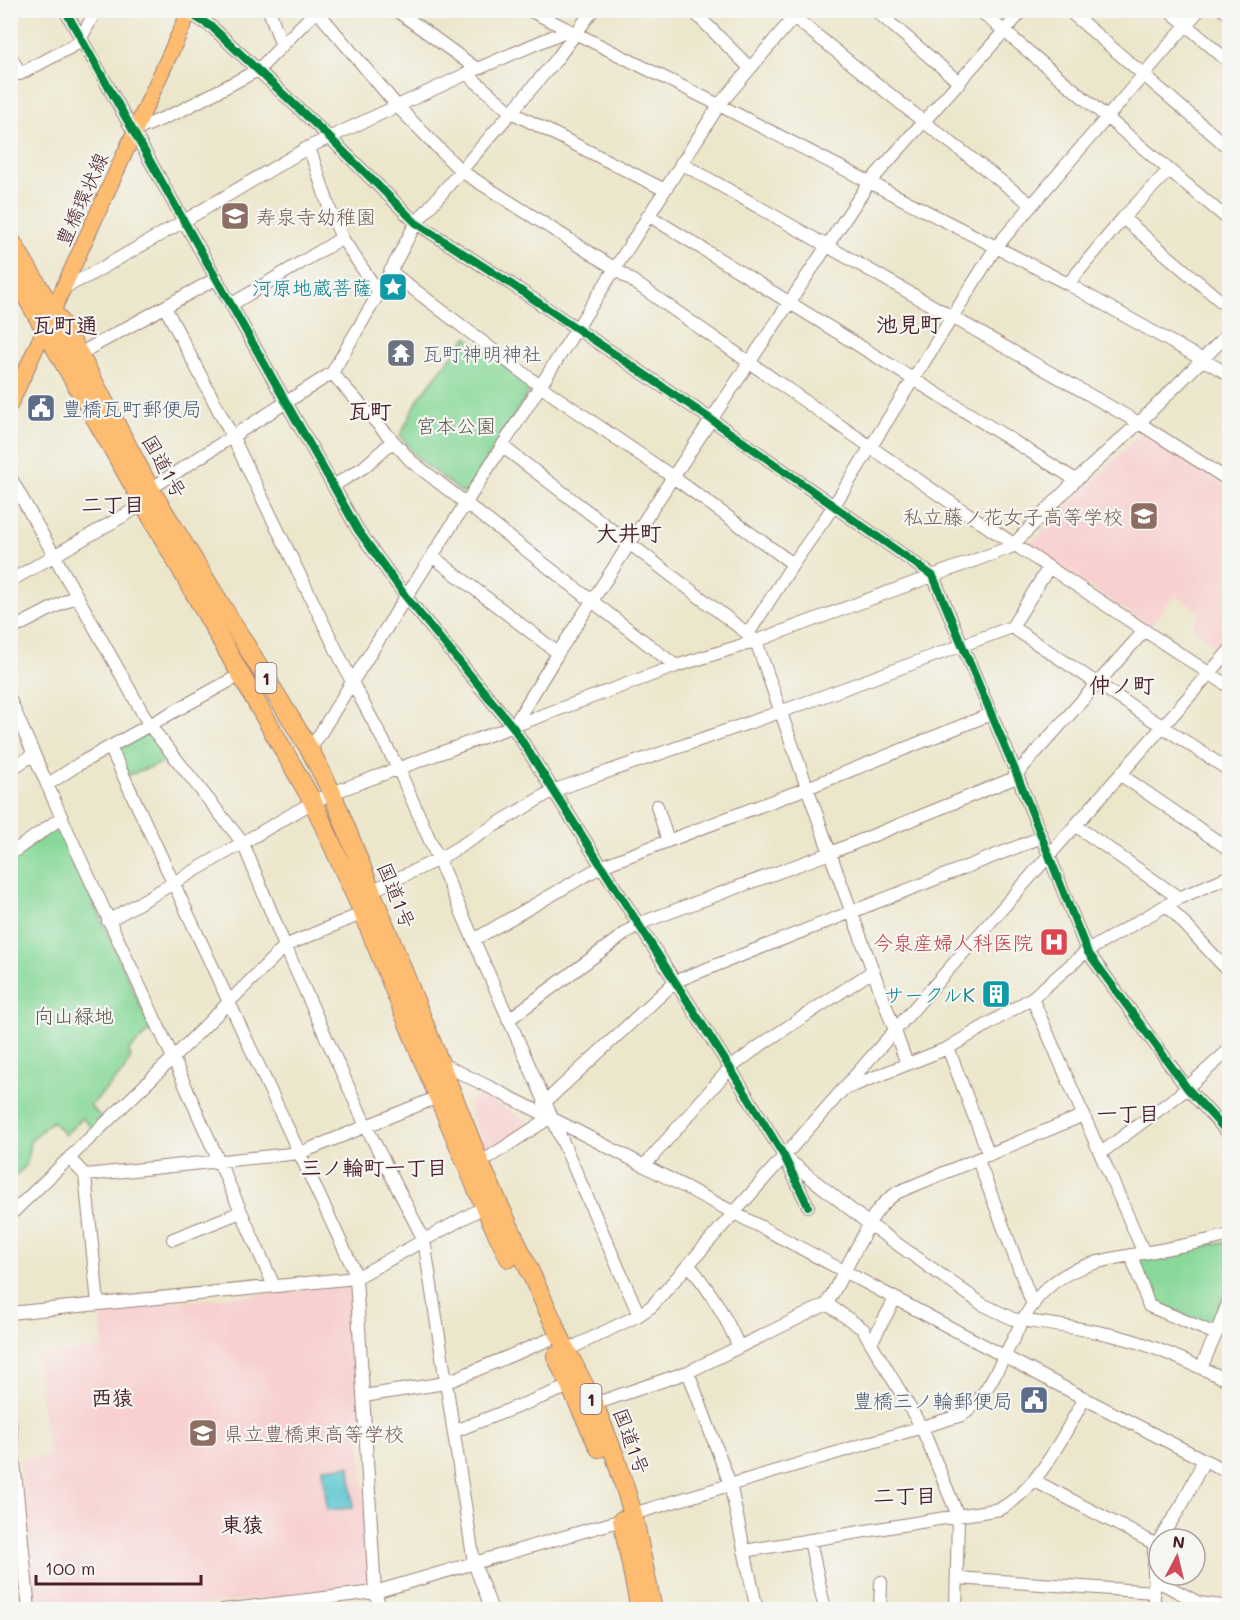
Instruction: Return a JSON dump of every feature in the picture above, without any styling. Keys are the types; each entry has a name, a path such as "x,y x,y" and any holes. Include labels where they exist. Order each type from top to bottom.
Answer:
{"highway":[{"name":"国道1号","path":"10,239 79,354 147,496 240,675 313,802 431,1063 480,1163 490,1203"},
{"name":"国道1号","path":"10,268 147,496 310,750 332,793 371,891 431,1063 438,1097 490,1203 597,1443 627,1517 653,1610"},
{"name":"国道1号","path":"556,1349 594,1404 616,1460 627,1517 640,1610"}],"main road":[{"name":"豊橋環状線","path":"10,405 188,11"}],"street":[{"path":"65,10 358,530 406,597 513,727 730,1068 784,1156 808,1206"},
{"path":"10,55 20,74 82,40 96,10"},
{"path":"269,10 282,46"},
{"path":"396,10 472,71 511,112 663,189"},
{"path":"529,10 1068,284 1230,375"},
{"path":"692,10 750,68"},
{"path":"875,10 960,83"},
{"path":"979,10 1230,221"},
{"path":"513,727 629,544 869,183 1023,10"},
{"path":"1068,10 1230,149"},
{"path":"1169,10 1230,63"},
{"path":"752,638 793,564 832,507 996,247 1199,10"},
{"path":"1224,10 1230,15"},
{"path":"188,11 212,27 258,69 416,223 712,420 832,507 933,576 1017,775 1087,951 1187,1088 1230,1135"},
{"path":"134,131 180,111 258,69 317,11 398,107 461,171 614,268 941,496 1230,687"},
{"path":"10,581 54,556 147,496 232,436 332,373 379,293 416,223 556,60 571,32 592,11"},
{"path":"310,750 663,189 719,105 792,13 924,122 1032,205"},
{"path":"64,287 88,276 309,147 472,71 571,32"},
{"path":"309,147 331,213 342,238 379,293"},
{"path":"681,163 1138,423 1230,481"},
{"path":"1068,284 1123,218 1169,170"},
{"path":"648,215 1076,480"},
{"path":"1123,218 1230,309"},
{"path":"232,304 342,238"},
{"path":"390,271 540,386 673,477 793,564"},
{"path":"79,354 217,278"},
{"path":"165,307 232,436 352,682 398,768 639,1315"},
{"path":"108,921 332,793 752,638 1011,547 1076,480 1138,423 1230,332"},
{"path":"332,373 411,461 676,666"},
{"path":"333,486 364,467 393,441"},
{"path":"502,446 752,638 907,1064"},
{"path":"10,477 150,726 243,843 285,945 366,1126 424,1239 474,1563 492,1610"},
{"path":"432,556 558,653"},
{"path":"371,891 439,859 552,791 780,712 1012,627 1049,567"},
{"path":"10,630 76,596"},
{"path":"1012,627 1230,771"},
{"path":"508,1020 638,924 830,853 1017,775 1145,630"},
{"path":"364,1396 445,1383 556,1349 639,1315 652,1306 1230,650"},
{"path":"47,785 110,747 240,675"},
{"path":"10,700 61,818 173,1059 274,1286"},
{"path":"475,939 602,866 807,788 991,714"},
{"path":"110,747 356,1278 375,1592 381,1610"},
{"path":"10,770 34,754"},
{"path":"1120,775 1230,850"},
{"path":"657,806 668,841"},
{"path":"10,854 61,818"},
{"path":"1075,825 1179,898"},
{"path":"544,1103 676,981 1042,837"},
{"path":"843,1090 948,1048 1032,998 1087,951 1167,904 1230,876"},
{"path":"1167,904 1230,974"},
{"path":"10,1215 173,1059 285,945 363,913"},
{"path":"645,1166 730,1068 765,1042 873,971"},
{"path":"1032,998 1144,1253"},
{"path":"948,1048 1033,1305"},
{"path":"1101,1153 1187,1088 1230,1049"},
{"path":"431,1063 551,1117 1230,1473"},
{"path":"85,1174 300,1154 438,1097"},
{"path":"594,1404 688,1372 827,1304 869,1224 882,1205 898,1192 1084,1115"},
{"path":"480,1163 551,1117"},
{"path":"784,1156 869,1224 982,1304 1003,1316 1078,1328 1129,1340 1230,1382"},
{"path":"70,1159 85,1174 98,1304"},
{"path":"10,1313 356,1278 490,1203"},
{"path":"173,1239 241,1212"},
{"path":"223,1610 295,1605 375,1592 962,1415 978,1402 1033,1305 1046,1289 1074,1270 1090,1263 1190,1245 1230,1234"},
{"path":"1131,1255 1149,1305 1216,1334"},
{"path":"689,1264 724,1314 739,1347"},
{"path":"1201,1368 1230,1298"},
{"path":"871,1343 895,1299"},
{"path":"827,1304 863,1329 922,1428 958,1516 956,1610"},
{"path":"688,1372 730,1484 757,1610"},
{"path":"455,1431 570,1386"},
{"path":"744,1551 1000,1509 1020,1496 1035,1481 1085,1398"},
{"path":"10,1424 29,1610"},
{"path":"1167,1527 1183,1503 1204,1460"},
{"path":"1035,1481 1147,1536"},
{"path":"810,1541 825,1610"},
{"path":"957,1578 1147,1586"},
{"path":"880,1610 881,1582"},
{"path":"1154,1587 1154,1610"},
{"path":"1157,1587 1199,1603 1230,1607"}],"shaded area":[{"name":"私立藤ノ花女子高等学校","path":"1141,433 1229,488 1229,640 1220,651 1192,626 1201,612 1174,595 1150,627 1032,548 1032,543"},
{"path":"481,1095 534,1124 484,1153 467,1102"},
{"name":"県立豊橋東高等学校","path":"347,1286 352,1292 370,1585 367,1588 161,1609 34,1609 20,1459 48,1456 36,1356 104,1348 100,1309"}],"green space":[{"name":"宮本公園","path":"467,337 532,387 467,492 461,492 419,460 400,436 419,398"},
{"path":"148,733 171,760 128,775 117,749"},
{"name":"向山緑地","path":"54,828 61,830 151,1029 129,1051 131,1057 123,1072 90,1106 103,1119 93,1129 82,1118 65,1135 52,1121 30,1141 27,1164 12,1179 11,1190 11,860"},
{"path":"1229,1241 1229,1283 1210,1327 1151,1299 1136,1259"}],"water":[{"path":"350,1466 353,1508 327,1510 323,1468"}],"cycle path":[{"path":"65,10 358,530 406,597 513,727 730,1068 784,1156 808,1206"},
{"path":"184,10 212,27 416,223 511,284 712,420 933,576 1017,775 1087,951 1187,1088 1230,1135"}],"place":[{"name":"寿泉寺幼稚園","path":"235,216"},
{"name":"河原地蔵菩薩","path":"393,287"},
{"name":"瓦町神明神社","path":"401,353"},
{"name":"豊橋瓦町郵便局","path":"41,408"},
{"name":"私立藤ノ花女子高等学校","path":"1144,516"},
{"name":"今泉産婦人科医院","path":"1054,942"},
{"name":"サークルK","path":"996,994"},
{"name":"豊橋三ノ輪郵便局","path":"1034,1400"},
{"name":"県立豊橋東高等学校","path":"203,1433"}],"district":[{"name":"池見町","path":"909,323"},
{"name":"瓦町通","path":"65,324"},
{"name":"瓦町","path":"370,410"},
{"name":"二丁目","path":"113,503"},
{"name":"大井町","path":"629,532"},
{"name":"仲ノ町","path":"1122,684"},
{"name":"一丁目","path":"1128,1112"},
{"name":"三ノ輪町一丁目","path":"374,1166"},
{"name":"西猿","path":"112,1396"},
{"name":"二丁目","path":"905,1494"},
{"name":"東猿","path":"242,1523"}]}
